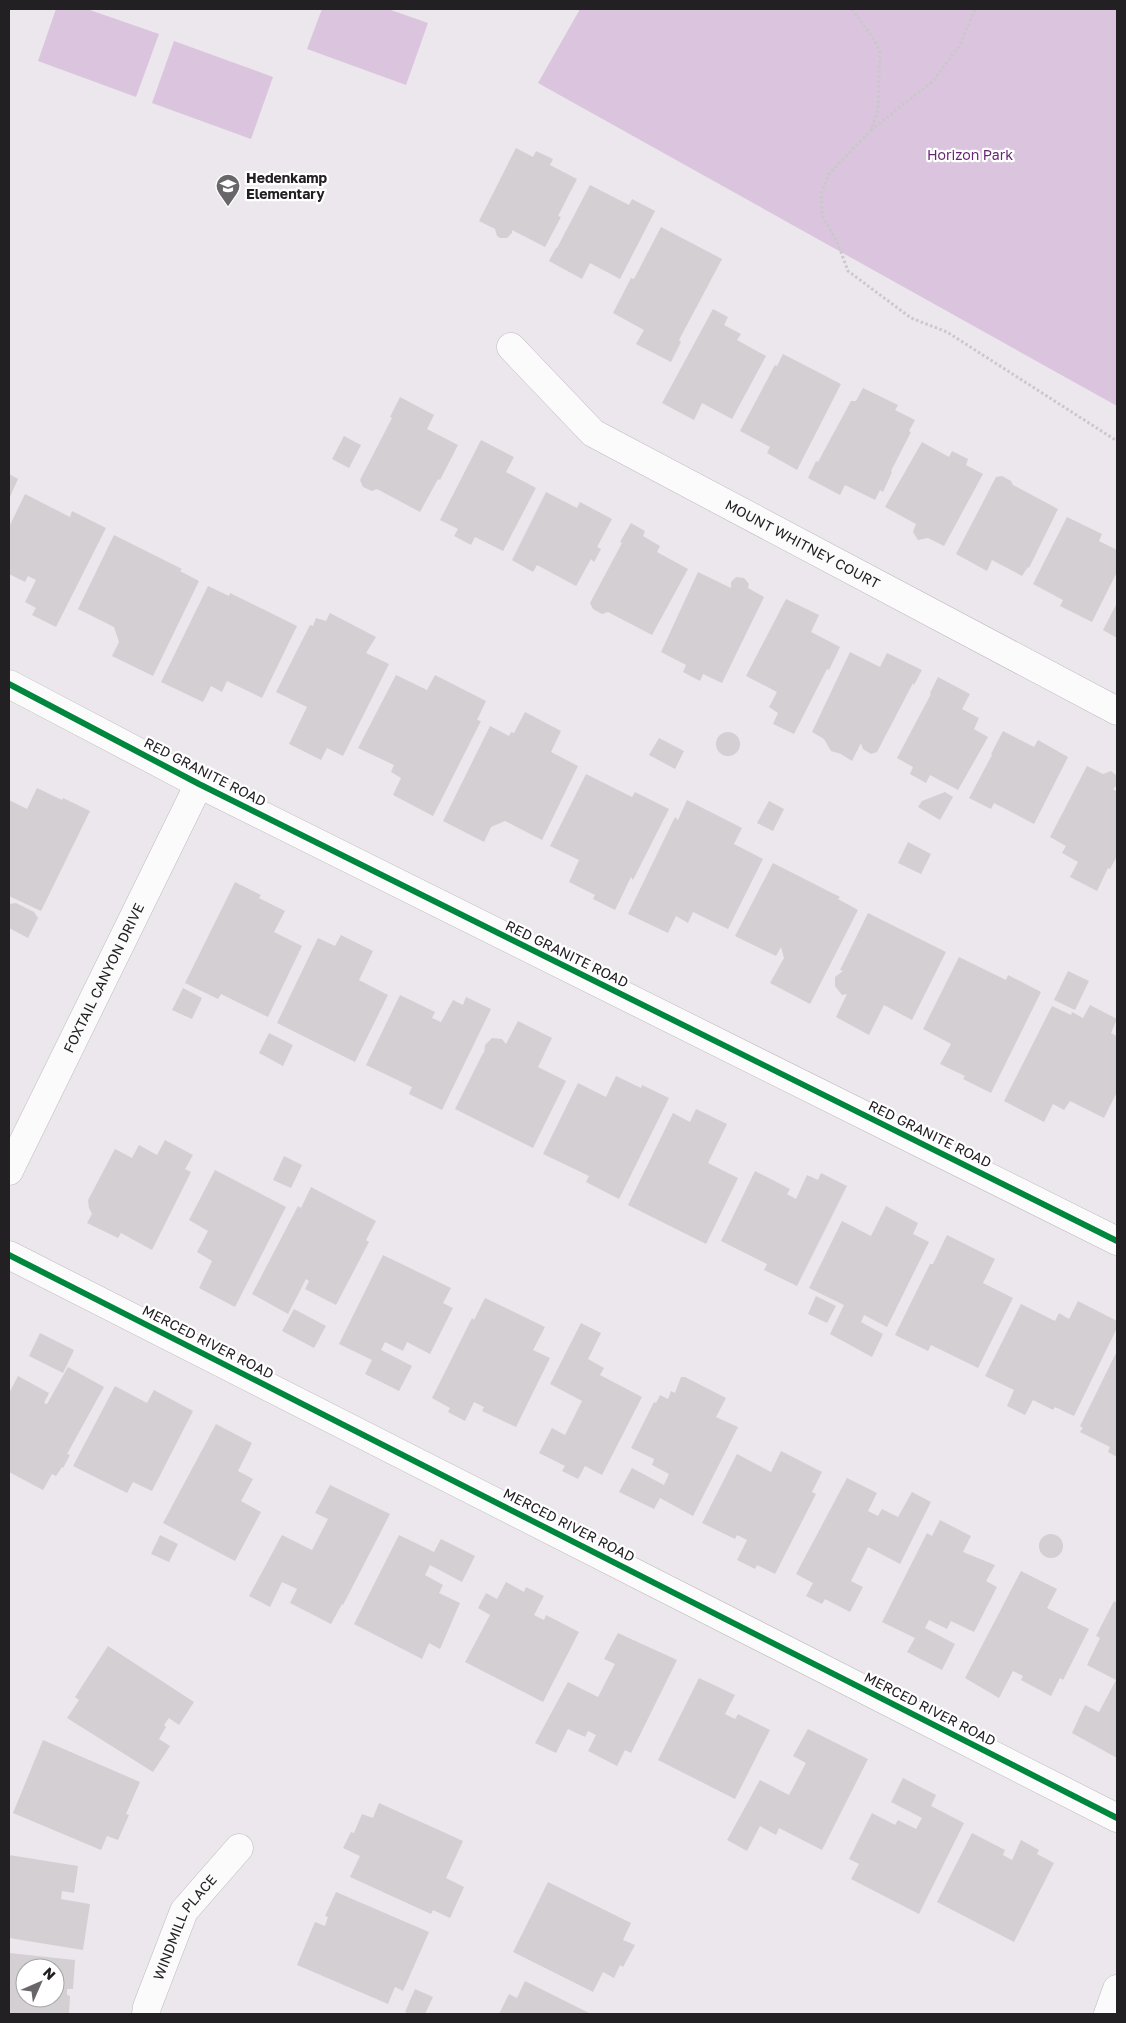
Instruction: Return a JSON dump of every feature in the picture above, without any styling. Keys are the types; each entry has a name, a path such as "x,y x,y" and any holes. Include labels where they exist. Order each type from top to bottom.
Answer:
{"street":[{"name":"MOUNT WHITNEY COURT","path":"511,347 593,433 1117,711"},
{"name":"RED GRANITE ROAD","path":"9,684 199,784 1117,1241"},
{"name":"FOXTAIL CANYON DRIVE","path":"9,1171 199,784"},
{"name":"MERCED RIVER ROAD","path":"9,1255 1117,1818"},
{"name":"WINDMILL PLACE","path":"146,2014 184,1911 239,1848"},
{"path":"1108,2014 1117,1990"}],"path":[{"path":"852,9 874,40 880,52 878,110 871,130"},
{"path":"975,9 960,45 933,81 871,130 829,174 821,194 822,215 838,244 848,271 911,318 947,332 1117,441"}],"green space":[{"path":"56,9 87,9 159,34 136,97 38,61"},
{"path":"322,9 388,9 428,23 406,85 307,49"},
{"name":"Horizon Park","path":"580,9 1117,9 1117,406 538,83"},
{"path":"174,41 273,77 251,139 152,103"}],"building":[{"path":"516,148 533,157 536,151 553,159 550,165 577,179 558,216 561,217 545,247 512,230 512,233 507,238 500,238 497,236 495,229 479,221"},
{"path":"590,185 629,205 632,199 655,211 620,279 590,263 582,279 549,261"},
{"path":"661,227 722,259 679,340 681,342 671,362 636,344 644,330 613,313 631,278 634,279"},
{"path":"713,309 728,317 724,325 741,334 737,340 766,356 732,419 702,403 694,420 662,403"},
{"path":"783,354 841,384 797,470 767,453 770,447 740,431 775,365 777,366"},
{"path":"863,388 898,405 895,410 915,420 883,492 880,490 875,500 845,485 840,495 808,478 851,401 856,401"},
{"path":"400,397 434,415 427,429 458,445 440,480 438,479 420,512 377,489 372,491 363,487 360,480 392,418 390,417"},
{"path":"344,436 361,445 349,468 332,459"},
{"path":"481,440 514,457 506,472 536,488 503,551 475,537 471,545 454,536 458,529 440,520"},
{"path":"922,442 949,457 952,451 968,459 966,465 983,474 944,546 928,538 918,540 913,532 916,524 885,507"},
{"path":"9,474 18,479 9,499"},
{"path":"1002,476 1011,481 1013,485 1058,509 1029,568 1022,576 992,560 987,571 956,554 996,477"},
{"path":"546,492 577,508 580,502 612,519 597,547 601,549 594,562 591,559 576,586 537,565 533,572 512,560"},
{"path":"25,494 70,517 72,511 106,528 56,627 32,615 36,608 25,602 36,580 28,576 25,582 9,574 9,527"},
{"path":"1067,517 1102,534 1099,541 1117,550 1117,572 1092,622 1060,606 1063,600 1033,584"},
{"path":"631,523 645,531 643,536 660,546 657,552 688,569 652,635 608,612 602,614 593,609 590,603"},
{"path":"114,535 182,569 180,571 199,581 153,676 112,656 119,642 114,627 78,609"},
{"path":"698,572 731,588 731,582 736,577 744,578 749,584 748,588 764,597 722,683 703,674 700,681 683,672 686,665 661,652"},
{"path":"208,586 229,596 230,593 297,626 262,698 227,681 222,692 211,686 203,702 161,682"},
{"path":"786,599 819,615 811,632 840,647 794,734 773,724 778,713 769,707 777,692 746,676"},
{"path":"1117,603 1117,638 1103,630"},
{"path":"330,613 376,637 366,653 389,664 343,756 327,748 321,760 289,744 307,707 276,692 310,625 313,626 316,618 326,621"},
{"path":"850,652 880,667 887,653 922,670 914,685 913,683 877,752 871,754 863,749 861,743 852,761 841,754 831,751 824,739 812,732"},
{"path":"396,675 427,690 435,675 486,701 477,720 481,721 433,816 393,795 401,778 391,772 394,765 358,748"},
{"path":"938,677 970,694 962,709 979,718 974,729 988,737 958,790 930,775 926,783 910,774 913,767 897,758"},
{"path":"525,712 561,731 551,752 578,766 542,840 505,821 491,827 484,842 443,821 490,726 509,736 511,732 514,733"},
{"path":"1003,731 1034,747 1038,740 1068,757 1034,824 994,803 991,809 969,798"},
{"path":"728,732 736,736 740,744 736,752 728,756 720,752 716,744 720,736"},
{"path":"659,738 684,751 675,769 649,755"},
{"path":"1087,766 1103,774 1111,771 1117,776 1117,785 1113,789 1117,792 1117,856 1110,869 1108,868 1097,891 1070,877 1078,862 1062,853 1066,846 1050,837"},
{"path":"586,774 632,797 635,792 669,809 633,880 631,877 615,910 593,899 595,895 569,882 579,860 550,846"},
{"path":"37,788 90,811 41,911 9,896 9,800 27,809"},
{"path":"945,792 953,797 940,820 918,807 922,801"},
{"path":"687,800 742,828 734,844 763,859 728,929 693,912 688,923 676,916 668,933 628,914 675,817 678,820"},
{"path":"769,801 784,809 773,831 757,823"},
{"path":"908,842 931,854 921,874 898,863"},
{"path":"773,863 840,897 838,899 858,910 810,1004 770,983 784,958 781,947 776,956 735,936"},
{"path":"235,882 261,895 259,898 285,911 274,932 302,946 268,1017 221,994 218,999 185,983"},
{"path":"16,903 34,912 38,918 28,938 9,928 9,904"},
{"path":"868,913 946,952 912,1020 884,1005 869,1035 836,1017 847,994 842,995 835,986 835,977 843,971 840,970"},
{"path":"341,935 373,951 359,980 388,995 355,1062 277,1023 318,938 335,946"},
{"path":"959,957 1006,980 1008,975 1041,992 991,1093 963,1079 965,1076 940,1064 951,1044 923,1029"},
{"path":"1068,971 1089,981 1075,1010 1054,1000"},
{"path":"183,988 202,998 192,1019 172,1010"},
{"path":"400,995 435,1012 432,1018 441,1022 453,1000 463,1005 466,997 491,1009 442,1110 409,1094 412,1087 366,1065"},
{"path":"1090,1005 1117,1019 1111,1033 1117,1036 1117,1092 1104,1118 1070,1101 1064,1110 1053,1104 1044,1122 1004,1101 1052,1006 1071,1015 1072,1012 1083,1018"},
{"path":"518,1021 552,1038 538,1067 566,1081 533,1148 455,1109 484,1053 485,1045 492,1038 502,1039 506,1044"},
{"path":"269,1033 293,1045 283,1066 259,1053"},
{"path":"616,1076 641,1088 642,1085 669,1098 619,1199 586,1182 589,1176 543,1154 578,1083 606,1097"},
{"path":"696,1109 727,1124 708,1163 738,1178 706,1244 628,1205 673,1113 690,1122"},
{"path":"165,1140 193,1155 185,1169 191,1172 152,1250 121,1233 118,1238 87,1223 92,1214 88,1200 115,1149 132,1158 139,1145 157,1155"},
{"path":"284,1156 302,1165 291,1188 273,1180"},
{"path":"215,1170 286,1207 235,1307 199,1288 212,1261 197,1252 208,1231 189,1220"},
{"path":"755,1171 790,1189 787,1194 796,1199 807,1175 818,1180 821,1173 847,1186 797,1286 764,1270 767,1264 721,1241"},
{"path":"311,1187 376,1221 366,1240 369,1242 336,1305 305,1289 309,1281 306,1279 288,1314 252,1294 298,1206 301,1208"},
{"path":"886,1206 918,1223 913,1234 929,1242 887,1327 864,1315 861,1322 883,1334 872,1357 830,1334 844,1305 809,1288 842,1221 871,1236"},
{"path":"947,1235 995,1259 983,1283 1013,1298 978,1368 931,1345 928,1351 895,1335 930,1264 933,1264"},
{"path":"383,1255 451,1288 443,1303 453,1308 430,1354 407,1342 403,1351 385,1342 381,1350 412,1366 399,1391 365,1374 372,1360 339,1344"},
{"path":"816,1296 836,1306 827,1323 808,1314"},
{"path":"485,1298 545,1327 533,1350 550,1358 516,1427 482,1411 484,1407 474,1402 465,1421 448,1412 450,1408 432,1398 472,1318 474,1320"},
{"path":"1078,1301 1117,1321 1117,1328 1074,1416 1055,1407 1053,1410 1033,1400 1025,1415 1007,1406 1014,1390 985,1376 1021,1304 1055,1321 1059,1313 1069,1319"},
{"path":"294,1309 326,1326 314,1348 282,1331"},
{"path":"581,1323 601,1333 588,1359 604,1368 600,1375 642,1397 602,1475 585,1466 578,1479 562,1471 565,1466 539,1453 552,1428 565,1435 582,1401 550,1384"},
{"path":"40,1333 74,1350 63,1373 29,1356"},
{"path":"1117,1351 1117,1457 1108,1452 1110,1447 1080,1432 1083,1428 1080,1426"},
{"path":"68,1367 104,1387 67,1454 70,1455 63,1468 56,1476 52,1474 43,1490 9,1472 9,1393 18,1376 49,1393 44,1403 47,1404"},
{"path":"681,1377 685,1377 726,1398 716,1417 738,1427 693,1516 660,1498 654,1509 619,1492 632,1468 664,1485 669,1474 652,1465 654,1459 631,1448 654,1402 656,1403 660,1395 668,1399 671,1391 675,1393"},
{"path":"115,1386 147,1403 154,1390 193,1411 152,1491 133,1482 127,1493 73,1466"},
{"path":"216,1424 252,1443 238,1471 253,1479 241,1501 261,1512 235,1561 163,1523"},
{"path":"781,1451 822,1472 812,1492 816,1494 775,1574 757,1565 755,1569 737,1560 747,1540 737,1535 735,1539 702,1523 737,1454 771,1472"},
{"path":"847,1478 877,1493 868,1511 878,1516 882,1509 898,1517 912,1492 931,1502 900,1564 868,1547 851,1581 863,1587 850,1612 825,1599 822,1604 806,1596 813,1583 796,1574"},
{"path":"330,1485 390,1514 343,1605 331,1624 290,1603 297,1589 282,1582 270,1607 249,1596 282,1535 312,1550 328,1519 315,1513"},
{"path":"940,1520 971,1536 963,1552 995,1565 986,1581 997,1587 974,1632 951,1621 947,1629 929,1620 925,1628 955,1644 942,1670 907,1652 915,1638 882,1622 927,1533 932,1536"},
{"path":"1051,1534 1059,1538 1063,1546 1059,1554 1051,1558 1043,1554 1039,1546 1043,1538"},
{"path":"160,1535 178,1544 169,1562 151,1554"},
{"path":"399,1535 434,1552 441,1539 475,1556 462,1582 430,1565 425,1575 443,1585 439,1593 460,1603 440,1649 429,1643 422,1659 354,1624"},
{"path":"1021,1571 1057,1589 1047,1608 1089,1629 1063,1680 1060,1678 1051,1696 1021,1680 1023,1676 1013,1671 999,1698 965,1678"},
{"path":"506,1582 524,1592 526,1587 544,1596 534,1615 544,1620 546,1615 579,1632 543,1702 465,1662 490,1615 478,1608 486,1593 497,1599"},
{"path":"1114,1601 1117,1603 1117,1758 1072,1733 1085,1705 1099,1712 1116,1680 1087,1665 1100,1638 1096,1636"},
{"path":"618,1633 677,1660 631,1753 625,1750 617,1766 588,1751 596,1735 588,1731 585,1737 568,1729 556,1753 535,1743 568,1682 598,1697 615,1664 604,1659"},
{"path":"108,1646 194,1702 179,1725 169,1718 164,1725 166,1727 159,1739 170,1746 153,1772 67,1718 79,1700 75,1697"},
{"path":"699,1678 735,1695 725,1714 735,1719 738,1714 770,1730 735,1799 658,1760"},
{"path":"808,1729 868,1759 822,1850 779,1828 776,1835 760,1826 747,1851 727,1840 760,1780 789,1795 806,1763 793,1756"},
{"path":"43,1740 140,1782 126,1814 129,1815 118,1840 107,1836 101,1850 13,1813"},
{"path":"903,1778 936,1795 931,1806 964,1823 919,1914 851,1879 859,1864 849,1859 872,1813 895,1825 898,1820 916,1829 922,1818 891,1802"},
{"path":"379,1803 463,1841 446,1878 464,1887 450,1918 433,1910 431,1914 350,1877 360,1856 343,1848 351,1832 354,1833 362,1814 373,1818"},
{"path":"972,1833 1005,1850 1003,1855 1012,1860 1021,1840 1039,1850 1037,1854 1054,1863 1014,1942 937,1902"},
{"path":"9,1855 78,1866 74,1893 62,1891 61,1899 90,1904 83,1950 9,1938"},
{"path":"548,1882 631,1923 623,1940 635,1945 623,1967 620,1965 614,1978 603,1972 593,1992 513,1952"},
{"path":"336,1892 429,1932 403,1991 395,1987 388,2004 297,1965 315,1922 325,1926 328,1917 325,1916"},
{"path":"9,1953 56,1958 15,1958 15,2008 65,2008 65,1959 75,1960 73,1989 67,1989 67,1995 70,1996 69,2014 9,2014"},
{"path":"525,1981 591,2014 499,2014 509,1994 517,1998"},
{"path":"415,1989 433,1997 425,2014 409,2014 405,2012"}],"cycle path":[{"path":"9,684 199,784 1117,1241"},
{"path":"9,1255 1117,1818"}],"place":[{"name":"Hedenkamp Elementary","path":"228,207"}]}
